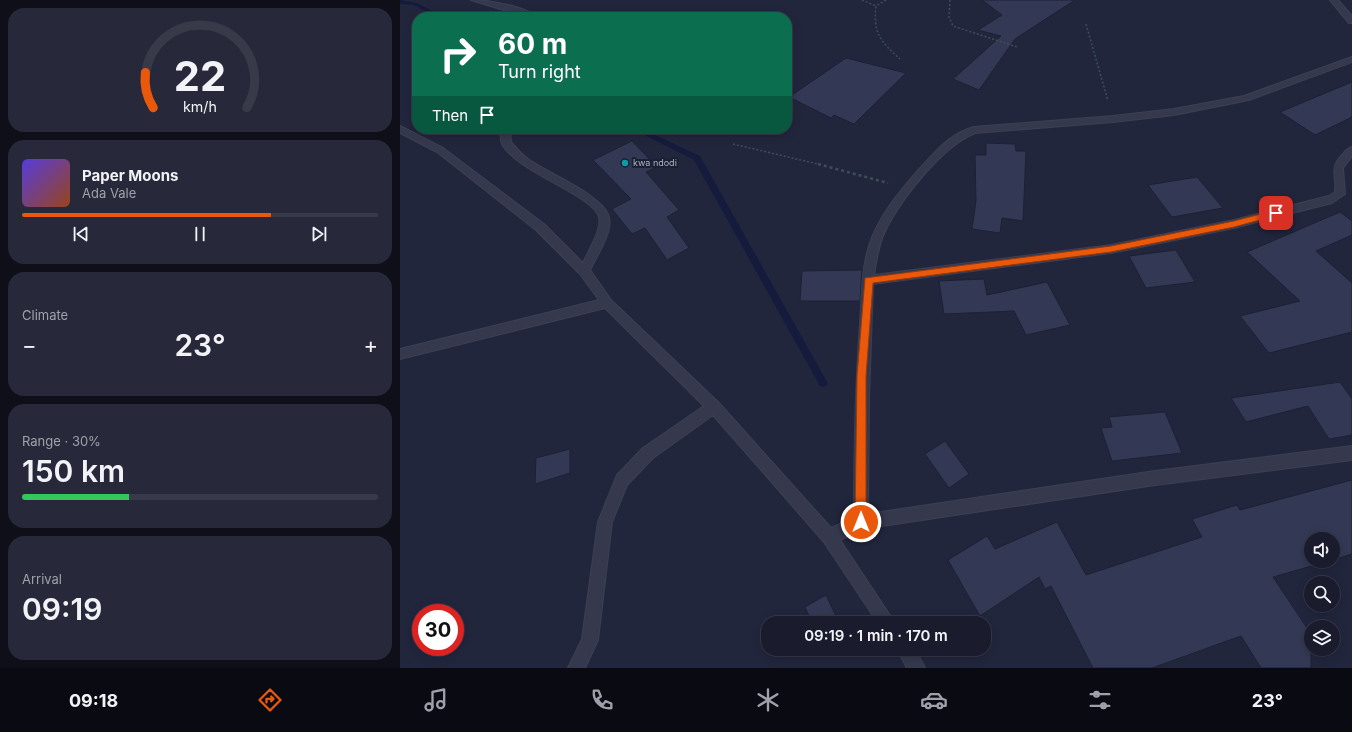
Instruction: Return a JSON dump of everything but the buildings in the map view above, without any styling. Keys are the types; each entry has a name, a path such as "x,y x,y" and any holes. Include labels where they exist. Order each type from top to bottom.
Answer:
{"street":[{"path":"475,0 506,7 520,12"},
{"path":"1334,0 1352,21"},
{"path":"861,522 862,376 868,280 874,246 890,214 907,189 946,146 959,135 974,130 1113,119 1174,112 1246,98 1352,59"},
{"path":"400,129 440,150 540,227 584,271 607,303 714,407 829,537 882,616"},
{"path":"505,134 506,143 524,161 595,203 604,217 602,235 584,271"},
{"path":"868,280 1111,249 1234,224 1332,199 1340,194 1342,187 1337,172 1340,161 1352,150"},
{"path":"400,354 607,303"},
{"path":"576,668 590,640 605,522 622,480 648,453 714,407"},
{"path":"829,537 861,522 1155,478 1352,453"},
{"path":"909,656 917,668"}],"path":[{"path":"862,0 876,6"},
{"path":"886,0 876,6 874,18 877,36 900,59"},
{"path":"950,0 948,17 949,22 953,26 1017,47"},
{"path":"1086,24 1113,119"},
{"path":"733,144 811,162 907,189"}],"waterway":[{"path":"400,2 415,4 430,12"},
{"path":"647,134 697,158 823,383"}],"place":[{"name":"kwa ndodi","path":"625,163"}],"route":[{"path":"861,522 862,376 868,280 1111,249 1234,224 1276,213"}]}
